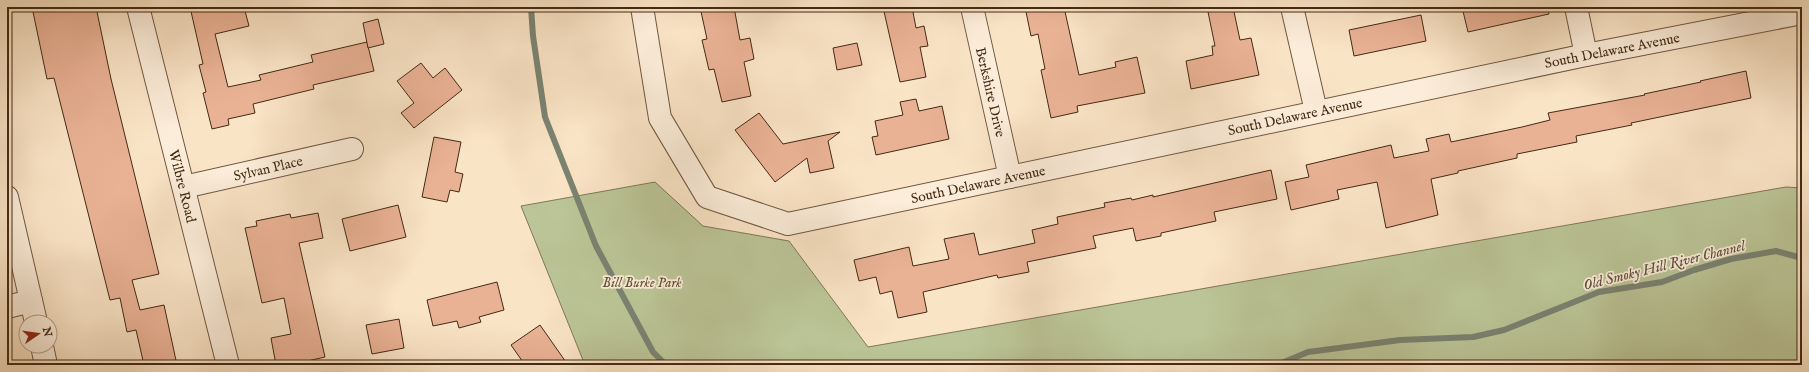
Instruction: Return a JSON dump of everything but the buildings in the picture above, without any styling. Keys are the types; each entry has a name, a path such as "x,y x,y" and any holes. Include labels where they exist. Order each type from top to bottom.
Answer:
{"street":[{"name":"Wilbre Road","path":"138,7 228,365"},
{"name":"South Delaware Avenue","path":"642,7 660,118 707,197 788,224 1316,111 1586,55 1802,13"},
{"name":"Berkshire Drive","path":"972,7 1010,177"},
{"path":"1292,7 1316,111"},
{"path":"1576,7 1586,55"},
{"name":"Sylvan Place","path":"184,187 352,149"},
{"path":"7,197 34,314"},
{"path":"7,307 31,301"},
{"path":"44,354 46,365"}],"green space":[{"name":"Bill Burke Park","path":"655,182 703,226 789,241 868,347 1786,187 1802,188 1802,365 585,365 521,206"}],"waterway":[{"name":"Old Smoky Hill River Channel","path":"531,7 533,36 545,117 596,246 653,352 666,365"},
{"name":"Old Smoky Hill River Channel","path":"1277,365 1308,352 1400,340 1473,337 1504,330 1599,292 1662,282 1694,270 1731,259 1776,251 1802,258"}]}
